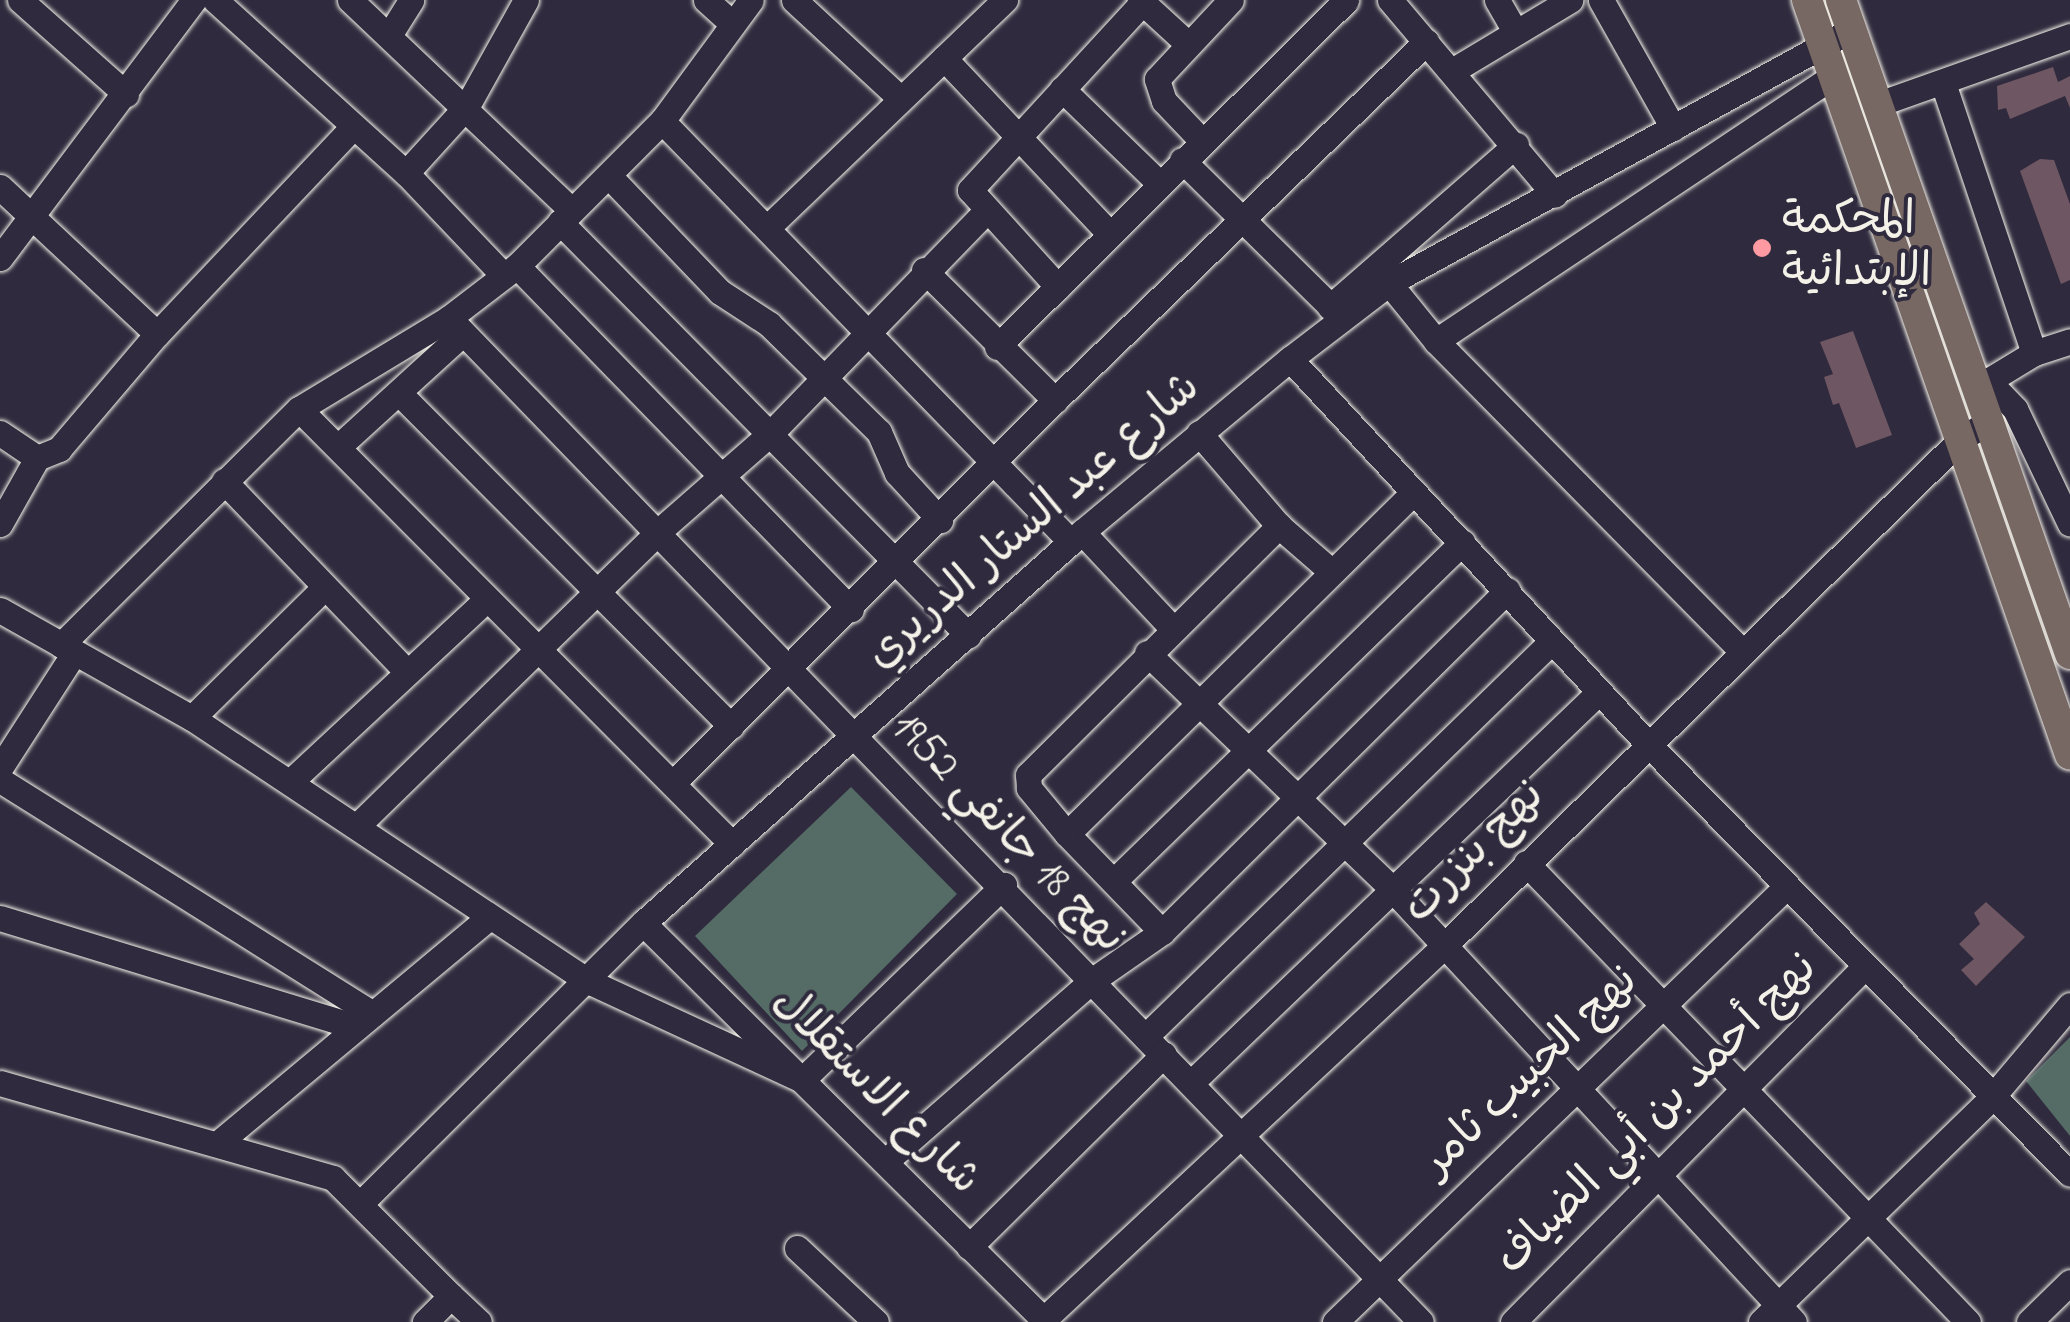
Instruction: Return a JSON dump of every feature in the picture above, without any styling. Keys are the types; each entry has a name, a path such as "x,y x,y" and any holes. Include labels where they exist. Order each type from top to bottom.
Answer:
{"main road":[{"path":"1807,0 1975,430 2064,620 2070,654"},
{"path":"1841,0 1983,384 1975,430 2070,755"}],"street":[{"path":"20,0 126,94"},
{"path":"0,258 35,218 194,0"},
{"path":"214,0 510,270 722,476 851,610"},
{"path":"350,0 468,106 566,216 968,635"},
{"path":"390,34 411,0"},
{"path":"406,173 468,106 526,0"},
{"path":"706,0 733,24"},
{"path":"338,446 400,394 456,326 510,270 610,177 662,120 751,0"},
{"path":"794,0 900,98"},
{"path":"766,228 1005,0"},
{"path":"1202,141 1156,84 1159,72 1231,0"},
{"path":"997,347 1346,0"},
{"path":"1497,0 1514,30"},
{"path":"1452,71 1514,30 1570,0"},
{"path":"1601,0 1673,128"},
{"path":"1058,287 985,212 972,187 1142,1 1188,43"},
{"path":"1396,2 1555,195"},
{"name":"شارع عبد الستار الدريري","path":"363,1202 590,982 644,923 1077,537 1290,359 1336,312 1852,30"},
{"path":"1878,104 2070,36"},
{"path":"673,782 898,564 1055,400 1426,42"},
{"path":"944,58 1110,234"},
{"path":"1436,341 1834,76"},
{"path":"1943,84 2034,353"},
{"path":"1062,89 1159,184"},
{"path":"662,120 995,463 1172,628"},
{"path":"0,524 37,458 59,449 157,334 354,127"},
{"path":"1182,160 1336,312 1516,145"},
{"path":"610,177 720,292 769,324 879,432 897,473 940,520"},
{"path":"0,187 157,334"},
{"path":"358,826 659,532 772,432 924,270 985,212"},
{"path":"924,270 997,347 1055,400"},
{"path":"1388,283 1436,341 1744,652"},
{"path":"0,768 68,649 224,481 299,409 456,326"},
{"name":"نهج 18 جانفي 1952","path":"456,326 1004,885 1090,982 1382,1277 1420,1322"},
{"path":"2070,341 2034,353 1983,384 2015,409 2070,524"},
{"path":"1290,359 1598,692 1863,968 2070,1174"},
{"path":"400,394 732,726"},
{"path":"299,409 732,844"},
{"name":"نهج بنزرت","path":"1044,1321 1443,946 1975,430"},
{"path":"0,433 37,458"},
{"path":"1198,433 1278,526 1330,571"},
{"path":"224,481 406,671"},
{"path":"1067,834 1414,492"},
{"path":"1162,932 1067,834 1029,788 1028,774 1278,526"},
{"path":"1114,881 1462,542"},
{"path":"192,718 324,588"},
{"path":"887,1160 1090,982 1162,932 1507,590"},
{"path":"290,782 487,598"},
{"path":"0,610 192,718 590,982 802,1080 1004,885"},
{"path":"970,1247 1343,845 1552,641"},
{"path":"1147,653 1244,751 1393,890 1574,1090 1659,1174 1778,1317 1870,1216 1993,1096 2070,1005"},
{"path":"1192,1082 1598,692"},
{"path":"0,780 365,1020"},
{"path":"1526,862 1664,1000 1968,1322"},
{"name":"نهج الحبيب ثامر","path":"1336,1322 1664,1000 1788,886"},
{"path":"216,1144 489,917"},
{"path":"0,918 365,1020"},
{"name":"شارع الاستقلال","path":"644,923 887,1160 1044,1321"},
{"name":"نهج أحمد بن أبي الضياف","path":"1513,1322 1863,968"},
{"path":"2037,1045 2070,1020"},
{"path":"0,1082 332,1178 363,1202 479,1322"},
{"path":"798,1248 876,1322"},
{"path":"2029,1322 2070,1282"},
{"path":"425,1322 451,1296"}],"green space":[{"path":"851,787 957,894 802,1051 695,936"},
{"path":"2070,1037 2070,1136 2026,1081"}],"building":[{"path":"2053,67 2058,82 2070,76 2070,108 2065,96 2010,119 2006,108 1998,110 1997,86"},
{"path":"2040,159 2054,160 2070,204 2070,280 2061,284 2020,171"},
{"path":"1853,331 1892,435 1856,448 1839,403 1833,405 1824,377 1833,374 1820,342"},
{"path":"1986,902 2025,937 1976,986 1961,970 1974,959 1959,944 1980,924 1974,913"}],"place":[{"name":"المحكمة الإبتدائية","path":"1762,248"}]}
